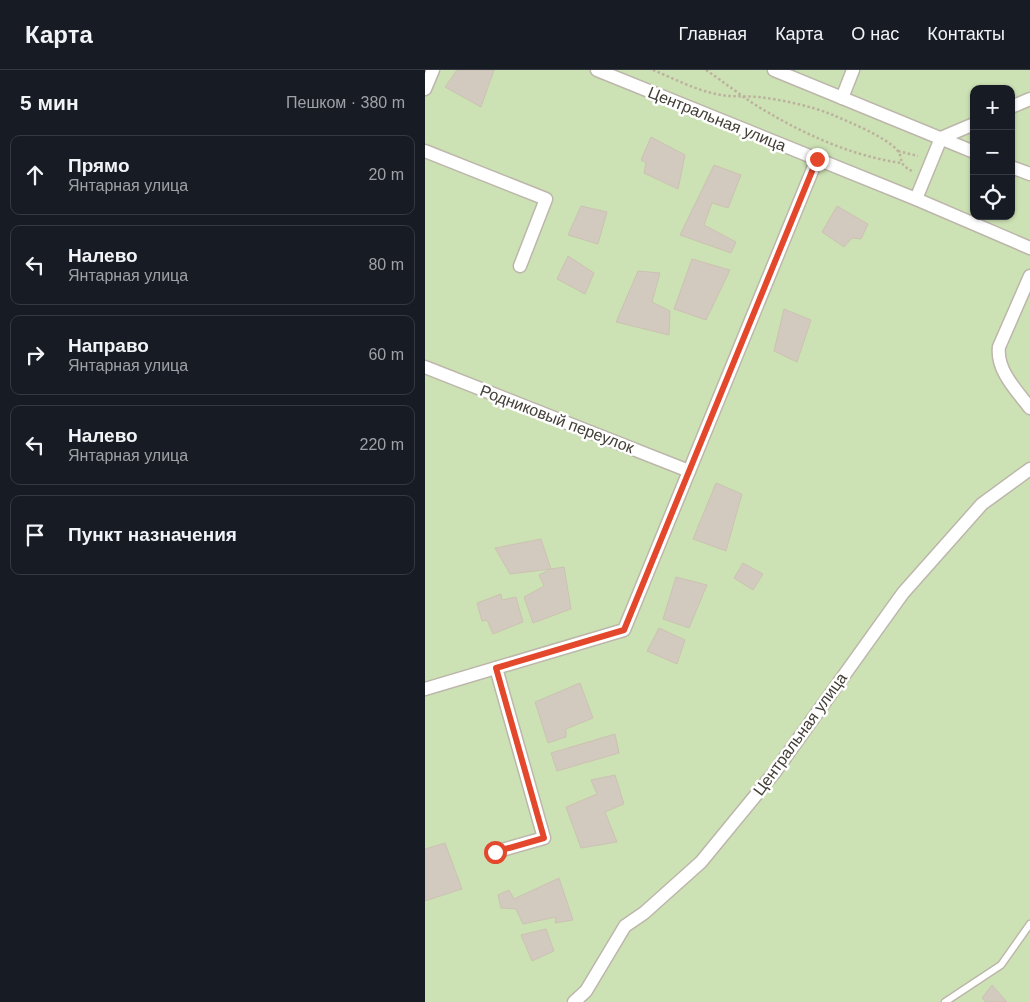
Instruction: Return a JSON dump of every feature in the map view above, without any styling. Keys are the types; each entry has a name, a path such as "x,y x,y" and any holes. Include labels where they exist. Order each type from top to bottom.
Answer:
{"street":[{"path":"425,89 433,70"},
{"name":"Центральная улица","path":"597,70 916,199 1030,248"},
{"path":"774,70 970,150"},
{"path":"842,98 853,70"},
{"path":"1015,105 1030,99"},
{"path":"916,199 941,138 970,126"},
{"path":"425,151 547,199 520,266"},
{"path":"425,689 624,630 817,159"},
{"path":"1015,168 1030,174"},
{"path":"1030,276 999,348 998,357 1002,368 1030,408"},
{"name":"Родниковый переулок","path":"425,367 689,471"},
{"name":"Центральная улица","path":"574,1002 586,991 625,926 644,913 701,862 774,774 903,592 981,504 1030,469"},
{"path":"495,852 544,838 496,668"}],"lane":[{"path":"945,1002 1001,965 1030,924"}],"path":[{"path":"653,70 702,91 722,95 761,98 798,105 832,115 886,141 898,151 932,160"},
{"path":"706,70 768,113 822,141 878,160 901,163"},
{"path":"898,151 901,163 907,169 925,177"}],"green space":[{"path":"425,70 1030,70 1030,1002 425,1002"}],"building":[{"path":"457,70 494,70 481,107 445,87"},
{"path":"651,137 685,155 678,189 644,173 646,163 641,160"},
{"path":"714,165 741,175 728,208 712,203 704,225 736,242 731,253 680,235"},
{"path":"581,206 607,212 598,244 568,235"},
{"path":"837,206 868,224 861,239 852,238 844,247 822,232"},
{"path":"568,256 594,273 585,294 557,279"},
{"path":"692,259 730,270 706,320 674,309"},
{"path":"638,271 660,273 652,302 670,311 669,335 616,322"},
{"path":"784,309 811,320 797,362 774,351"},
{"path":"716,483 742,494 726,551 693,539"},
{"path":"541,539 551,569 510,574 495,548"},
{"path":"743,563 763,574 753,590 734,578"},
{"path":"564,567 571,609 533,623 524,597 544,586 539,575 551,569"},
{"path":"676,577 707,585 689,628 663,619"},
{"path":"501,594 502,600 516,597 523,622 493,634 487,620 482,621 477,603"},
{"path":"659,628 685,640 677,664 647,651"},
{"path":"580,683 593,718 566,729 566,737 548,743 535,702"},
{"path":"615,734 619,753 557,771 551,753"},
{"path":"615,775 624,804 605,812 617,842 581,848 566,807 597,794 591,780"},
{"path":"445,843 462,889 425,901 425,849"},
{"path":"559,878 573,920 555,923 556,917 523,924 516,909 501,908 498,895 509,890 514,899"},
{"path":"546,929 554,951 532,961 521,935"},
{"path":"992,985 1007,1002 986,1002 982,998"}],"route":[{"path":"495,852 544,838 496,668 624,630 817,159"}]}
